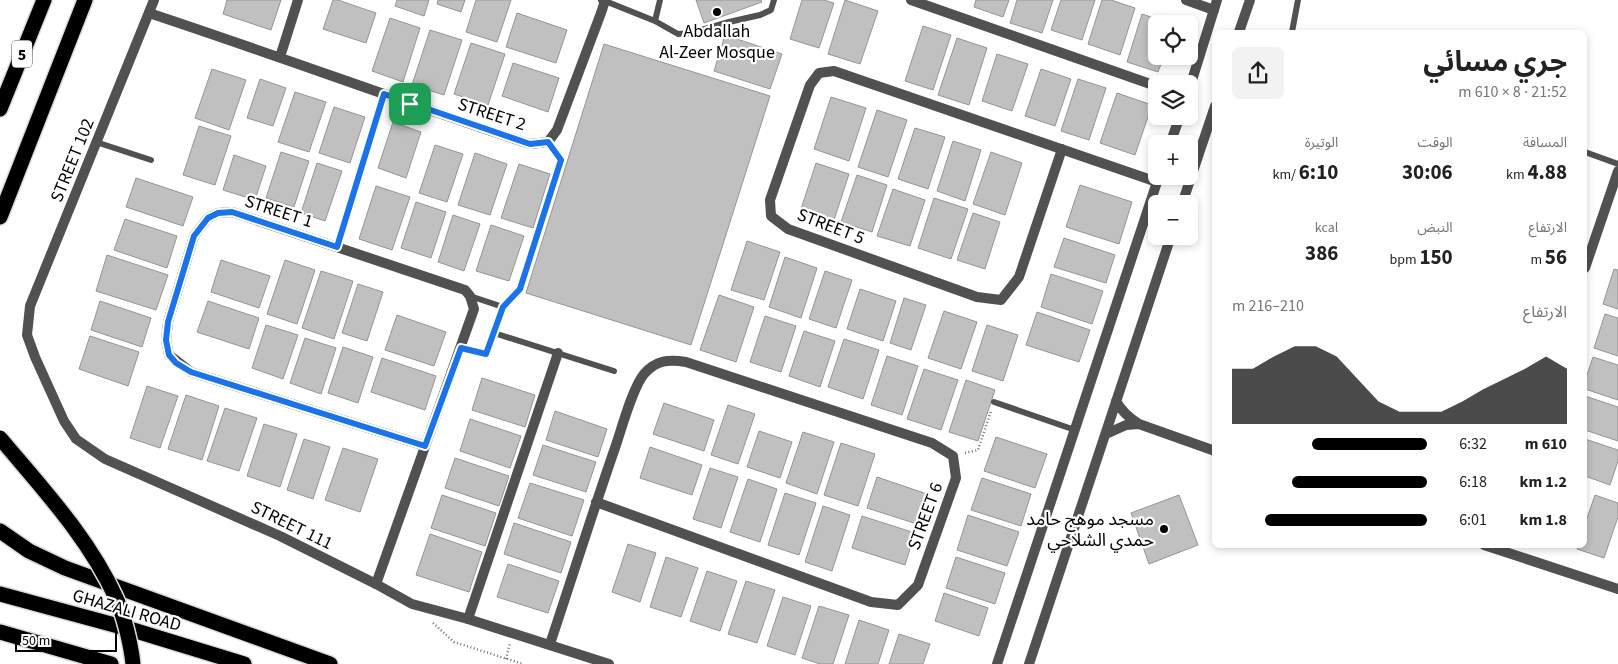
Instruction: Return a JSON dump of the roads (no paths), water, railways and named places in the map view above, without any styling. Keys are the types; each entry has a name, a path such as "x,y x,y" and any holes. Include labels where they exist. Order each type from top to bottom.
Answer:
{"highway":[{"name":"5","path":"0,109 44,0"},
{"path":"0,217 85,0"},
{"path":"0,438 49,496 86,544 117,599 134,664"},
{"path":"0,531 29,551 65,568 330,664"},
{"name":"GHAZALI ROAD","path":"0,594 133,630 244,664"},
{"path":"0,632 111,664"}],"street":[{"name":"STREET 102","path":"27,335 30,306 154,0"},
{"path":"280,56 298,0"},
{"path":"911,0 1148,83"},
{"path":"1186,0 1215,5 1194,75"},
{"path":"1241,30 1250,0"},
{"name":"STREET 2","path":"149,13 280,56 530,144 548,142 556,130 604,1"},
{"name":"STREET 5","path":"1062,149 1019,277 1001,300 977,297 788,229 771,216 770,200 810,85 819,73 834,71 1062,149 1148,176"},
{"path":"1185,195 1212,115"},
{"path":"1587,262 1618,171"},
{"path":"997,664 1156,185"},
{"name":"STREET 1","path":"425,446 191,372 176,363 169,355 166,340 168,322 194,236 208,218 218,213 232,212 465,290 470,296"},
{"path":"1029,664 1169,245"},
{"path":"376,584 474,309 470,296"},
{"name":"STREET 111","path":"27,335 34,357 64,421 76,439 105,460 280,536 412,604 550,644 608,664"},
{"path":"468,619 558,353"},
{"name":"STREET 6","path":"672,360 686,362 932,443 953,456 956,478 918,585 898,605 871,602 596,502 630,402 644,374 657,363 672,360"},
{"path":"1116,401 1128,418 1139,424 1212,450"},
{"path":"1106,434 1126,425 1139,424"},
{"path":"550,644 596,502"},
{"path":"1494,548 1618,589"}],"lane":[{"path":"655,21 660,0"},
{"path":"604,1 655,21 678,34 690,34 760,15 771,10 774,0"},
{"path":"1292,30 1298,0"},
{"path":"337,247 384,94"},
{"path":"96,142 151,160"},
{"path":"1587,153 1618,164"},
{"path":"461,348 486,354 503,307 470,296"},
{"path":"494,333 614,371"},
{"path":"994,402 1075,430"}],"place":[{"name":"Abdallah Al-Zeer Mosque","path":"717,12"},
{"name":"مسجد موهج حامد حمدي الشلاحي","path":"1164,529"}]}
